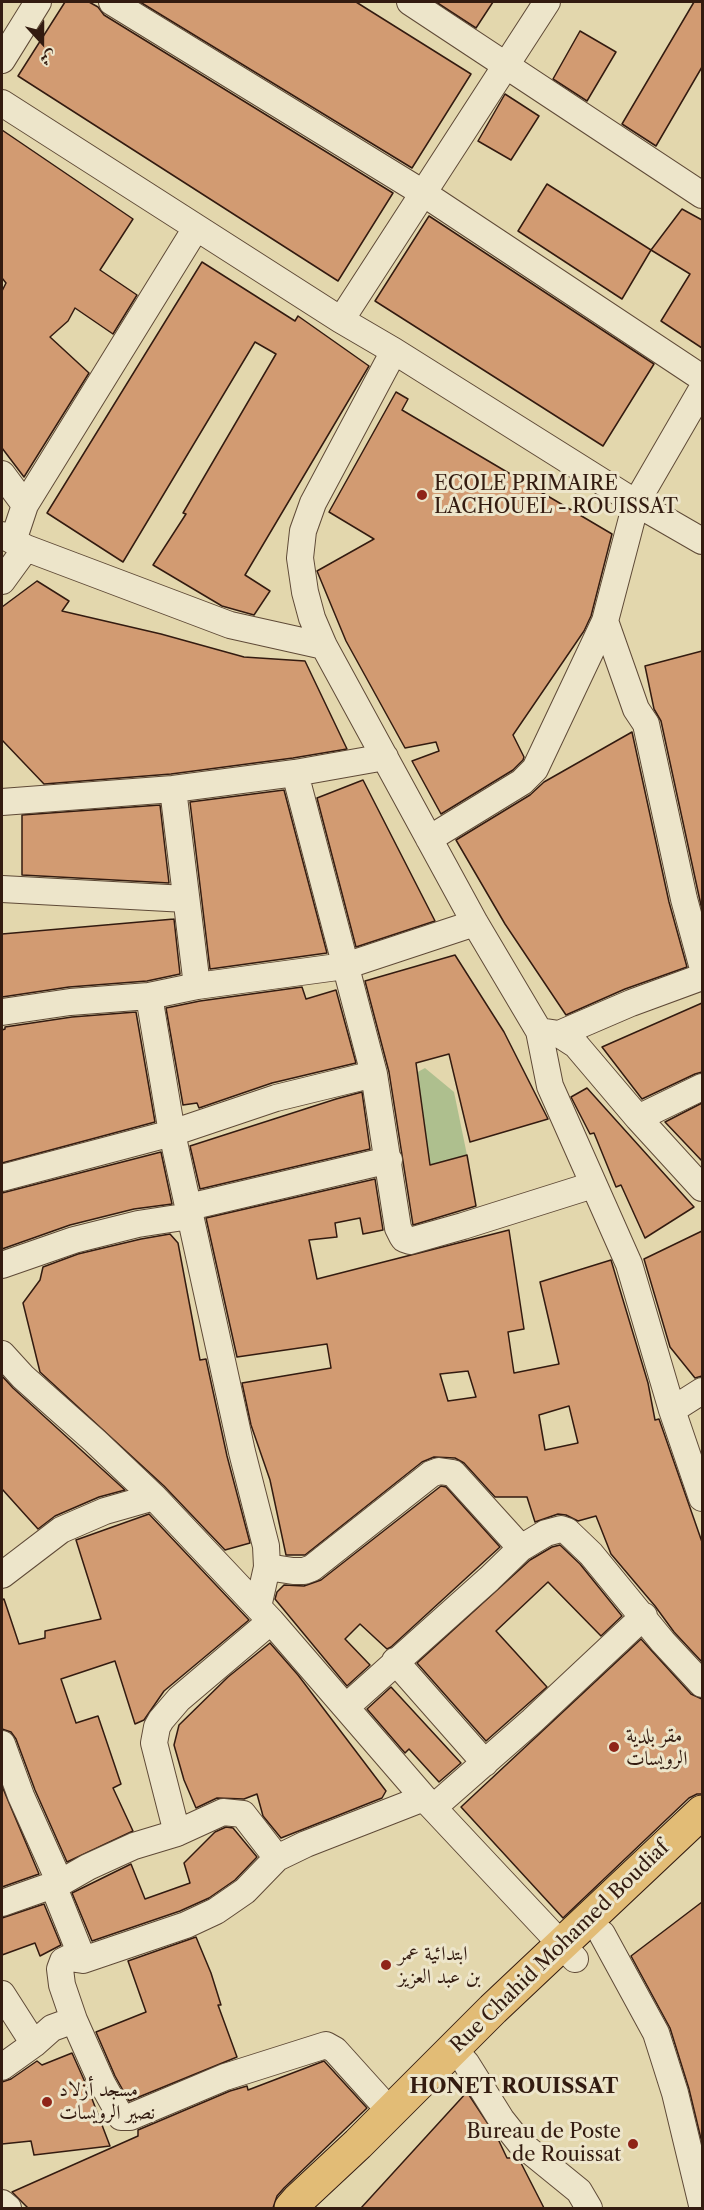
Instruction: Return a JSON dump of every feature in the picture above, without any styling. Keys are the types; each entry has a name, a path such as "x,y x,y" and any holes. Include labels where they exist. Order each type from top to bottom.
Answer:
{"main road":[{"name":"Rue Chahid Mohamed Boudiaf","path":"319,2208 459,2056 700,1827"},
{"name":"Rue Chahid Mohamed Boudiaf","path":"568,1952 602,1934 700,1827"},
{"name":"Rue Chahid Mohamed Boudiaf","path":"291,2208 390,2111 459,2056"}],"street":[{"path":"2,60 38,2"},
{"path":"112,2 423,193 702,378"},
{"path":"410,2 702,195"},
{"path":"341,320 547,2"},
{"path":"2,103 341,320 636,503 702,541"},
{"path":"2,581 25,505 196,228"},
{"path":"394,351 313,503 303,531 300,558 304,592 312,618 324,646 475,923 549,1033 576,1045 702,1188"},
{"path":"429,839 522,782 535,769 605,621 636,503 702,389"},
{"path":"2,474 25,505"},
{"path":"14,541 230,625 324,646"},
{"path":"605,621 636,709 646,724 684,899 702,965"},
{"path":"2,802 173,789 295,773 385,757"},
{"path":"295,773 374,1074 398,1228 404,1239 410,1241 463,1226 593,1185"},
{"path":"173,789 197,986"},
{"path":"2,889 186,899"},
{"path":"2,1012 70,1002 149,996 197,986 345,966 475,923"},
{"path":"549,1033 702,977"},
{"path":"149,996 172,1133 242,1452 266,1546 267,1567 265,1614 186,1693 157,1727 154,1743 177,1833"},
{"path":"549,1033 550,1086 629,1264 672,1410 702,1498"},
{"path":"2,1178 172,1133 276,1098 374,1074"},
{"path":"638,1118 702,1088"},
{"path":"2,1265 74,1240 389,1160"},
{"path":"2,1354 23,1377 154,1497 265,1614 429,1803 568,1952"},
{"path":"672,1410 702,1391"},
{"path":"267,1567 294,1571 312,1568 431,1474 447,1471 453,1473 521,1548"},
{"path":"2,1575 61,1530 105,1511 154,1497"},
{"path":"346,1707 521,1548 561,1529 567,1531 591,1554 663,1642 702,1684"},
{"path":"390,2111 335,2050 326,2045 225,2077 129,2117 121,2117 102,2083 74,2020 62,1985 60,1965 69,1958 83,1960 174,1930 216,1911 245,1891 277,1858 306,1844 429,1803 484,1763 644,1616"},
{"path":"395,1661 484,1763"},
{"path":"2,1744 83,1960"},
{"path":"2,1903 56,1884 134,1845 177,1833 223,1812 243,1814 277,1858"},
{"path":"602,1934 656,2033 675,2093 702,2205"},
{"path":"2,1994 34,2044"},
{"path":"2,2067 52,2028 74,2020"},
{"path":"459,2056 520,2143 579,2191 589,2208"},
{"path":"2,2203 8,2208"}],"green space":[{"path":"425,1068 454,1092 467,1155 430,1165 414,1074"}],"building":[{"path":"65,2 89,2 98,7 104,15 393,193 338,281 18,76"},
{"path":"140,2 356,2 471,74 412,168"},
{"path":"436,2 493,2 476,28"},
{"path":"694,2 702,2 702,67 656,146 622,124"},
{"path":"580,31 616,52 587,101 553,79"},
{"path":"505,94 539,116 511,160 478,141"},
{"path":"2,130 133,219 100,270 137,295 113,334 75,308 68,321 50,337 89,373 24,477 2,448 2,291 6,283 2,278"},
{"path":"547,184 651,250 622,299 518,231"},
{"path":"682,209 702,220 702,348 661,321 690,274 651,250"},
{"path":"429,216 654,364 603,446 375,301"},
{"path":"202,262 295,321 298,316 369,366 245,575 270,591 254,615 222,606 153,565 186,514 183,513 276,354 255,342 123,562 47,513"},
{"path":"396,392 408,399 402,410 612,534 591,616 584,631 513,735 524,757 523,760 513,770 441,814 412,761 439,751 436,742 405,748 346,641 317,571 374,539 329,512"},
{"path":"37,581 69,601 62,611 161,634 244,657 305,661 347,749 171,774 44,784 2,740 2,607"},
{"path":"702,651 702,910 661,721 654,709 645,666"},
{"path":"632,732 669,902 687,967 625,989 566,1015 505,924 456,840 530,795 544,782"},
{"path":"363,780 435,921 356,947 317,798"},
{"path":"284,790 327,953 210,969 190,802"},
{"path":"160,805 169,883 22,875 22,815"},
{"path":"174,919 180,974 147,981 69,987 2,997 2,934"},
{"path":"455,955 504,1032 548,1119 470,1142 449,1054 416,1063 430,1165 467,1155 476,1206 413,1225 389,1072 365,981"},
{"path":"302,987 306,999 336,990 356,1063 272,1083 199,1108 197,1103 183,1105 166,1008"},
{"path":"702,1003 702,1072 642,1099 602,1047"},
{"path":"136,1012 155,1122 2,1163 2,1030 5,1027 72,1017"},
{"path":"587,1088 694,1207 645,1238 621,1185 616,1187 594,1133 590,1134 571,1097"},
{"path":"362,1092 370,1149 200,1189 190,1146"},
{"path":"702,1103 702,1161 665,1122"},
{"path":"161,1152 172,1204 134,1209 70,1225 2,1249 2,1193"},
{"path":"375,1179 383,1230 363,1234 360,1218 335,1223 337,1237 309,1240 317,1279 509,1230 524,1329 508,1332 514,1373 559,1364 540,1282 611,1260 648,1383 655,1420 659,1419 702,1542 702,1662 674,1632 611,1554 596,1516 578,1521 558,1514 535,1522 527,1497 495,1497 464,1463 455,1458 434,1457 422,1462 305,1555 286,1555 270,1480 251,1425 242,1383 331,1368 327,1344 237,1357 206,1218","holes":["468,1371 476,1397 448,1401 440,1374","569,1406 578,1443 545,1450 539,1415"]},
{"path":"702,1231 702,1376 695,1378 670,1347 644,1259"},
{"path":"170,1234 178,1243 200,1360 206,1359 227,1456 250,1543 225,1550 164,1486 40,1372 23,1303 40,1280 43,1267 78,1254"},
{"path":"2,1376 125,1490 99,1497 55,1516 38,1529 2,1489"},
{"path":"441,1486 446,1487 500,1547 391,1647 387,1649 360,1624 345,1639 370,1665 347,1686 275,1599 277,1592 284,1585 304,1586 321,1580"},
{"path":"149,1514 249,1620 164,1691 144,1720 135,1724 115,1661 61,1679 76,1723 98,1716 121,1784 113,1788 133,1831 67,1862 35,1790 16,1739 11,1732 2,1729 2,1600 4,1599 19,1644 45,1638 45,1631 101,1619 76,1540"},
{"path":"560,1545 580,1564 622,1616 601,1636 548,1582 496,1631 547,1687 486,1741 417,1663 530,1560"},
{"name":"مقر بلدية الرويسات","path":"641,1639 691,1694 702,1699 702,1794 689,1798 563,1918 461,1807"},
{"path":"270,1643 298,1675 386,1791 382,1798 281,1838 263,1816 257,1794 244,1799 217,1798 196,1808 184,1780 174,1745 179,1725 228,1677"},
{"path":"391,1687 461,1763 439,1782 409,1749 405,1753 367,1709"},
{"path":"2,1786 39,1874 2,1887"},
{"path":"226,1827 233,1828 257,1857 235,1880 209,1898 180,1911 92,1941 72,1893 131,1864 145,1899 190,1883 184,1863 215,1832"},
{"path":"702,1902 702,2143 689,2089 670,2028 631,1956"},
{"path":"44,1904 61,1945 40,1956 35,1943 2,1955 2,1918"},
{"path":"196,1937 211,1973 221,2005 218,2005 237,2057 129,2101 115,2076 96,2032 146,2012 128,1961"},
{"name":"مسجد أزلاد نصير الرويسات","path":"72,2053 110,2146 34,2155 31,2141 2,2144 2,2082 11,2079 37,2061 42,2065"},
{"path":"324,2061 367,2108 284,2188 277,2196 273,2208 28,2208 12,2192 138,2136 138,2130 230,2091 247,2086 248,2090"},
{"path":"467,2092 498,2139 507,2158 514,2158 521,2163 544,2208 361,2208"}],"place":[{"name":"ECOLE PRIMAIRE LACHOUEL - ROUISSAT","path":"422,495"},
{"name":"مقر بلدية الرويسات","path":"614,1747"},
{"name":"ابتدائية عمر بن عبد العزيز","path":"386,1965"},
{"name":"مسجد أزلاد نصير الرويسات","path":"47,2102"},
{"name":"Bureau de Poste de Rouissat","path":"633,2144"}],"district":[{"name":"HONET ROUISSAT","path":"514,2087"}]}
